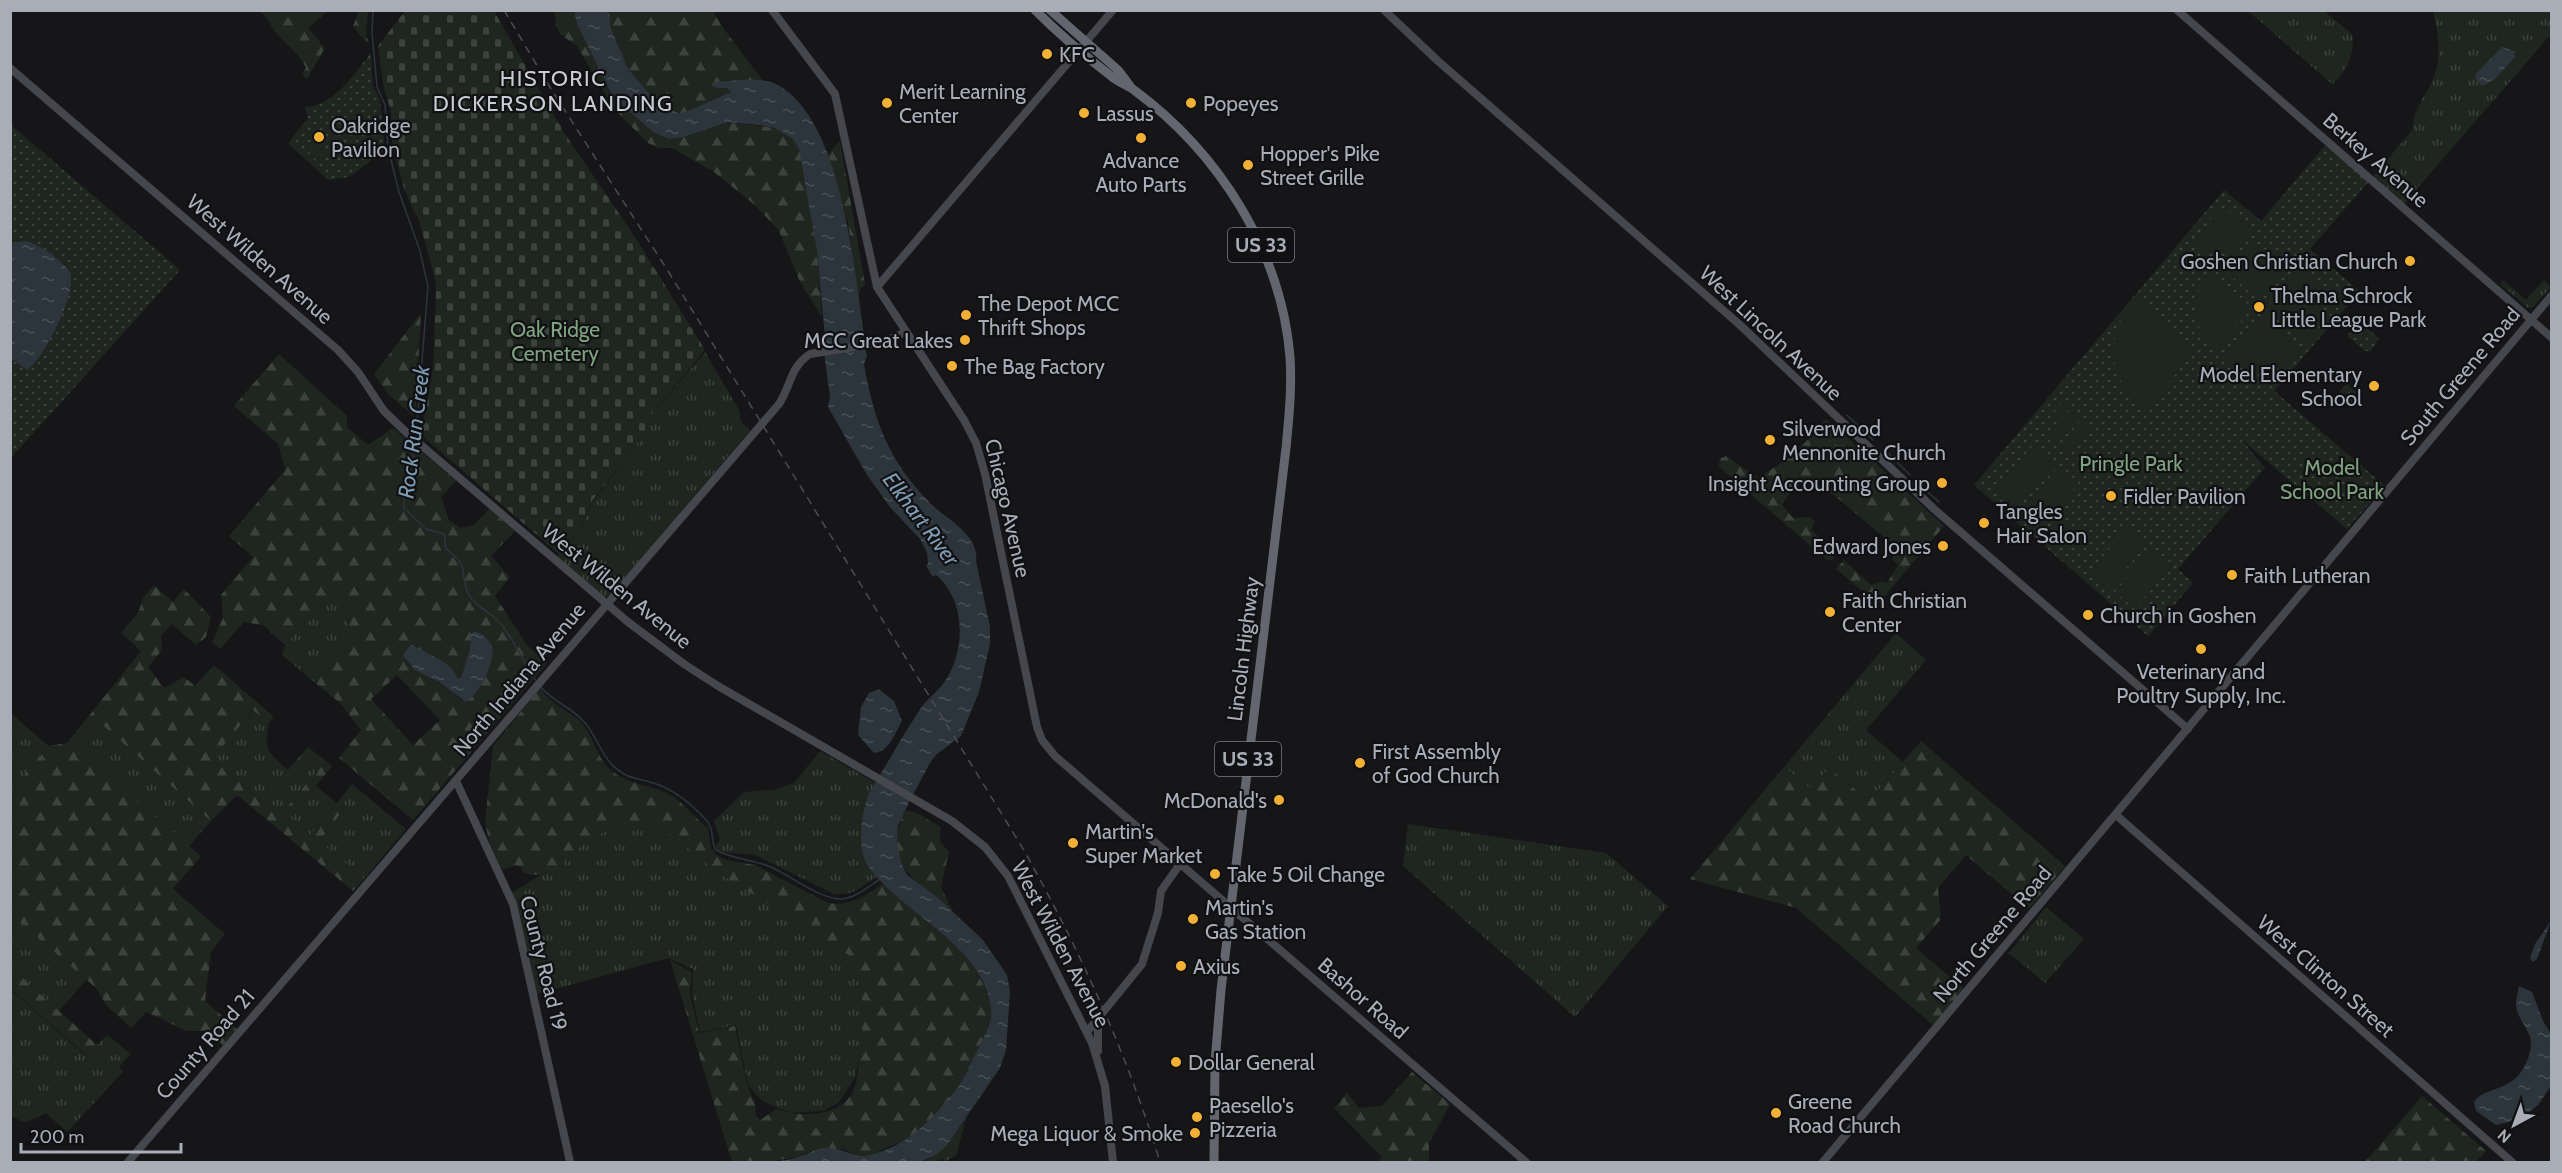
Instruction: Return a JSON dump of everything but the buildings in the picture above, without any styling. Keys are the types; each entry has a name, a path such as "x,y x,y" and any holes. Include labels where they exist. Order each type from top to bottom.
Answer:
{"highway":[{"name":"US 33","path":"1035,10 1083,46"},
{"path":"1050,10 1083,46"},
{"name":"Lincoln Highway","path":"1083,46 1112,77 1134,90 1199,150 1236,198 1261,246 1282,308 1290,355 1286,448 1218,1026 1214,1162"}],"street":[{"name":"Chicago Avenue","path":"772,10 835,94 877,288 964,420 976,443 985,474 1037,727 1048,748 1068,766"},
{"path":"877,288 1113,10"},
{"name":"West Lincoln Avenue","path":"1384,10 1438,61 1740,325 1943,517 2188,729"},
{"name":"Berkey Avenue","path":"2177,10 2552,338"},
{"name":"West Wilden Avenue","path":"10,68 338,350 358,372 384,411 408,434 607,603 684,664 922,803 970,834 1002,868 1087,1032 1098,1058 1106,1094 1113,1162"},
{"name":"South Greene Road","path":"2188,729 2552,295"},
{"name":"North Indiana Avenue","path":"287,976 779,404 800,362 808,355 889,341 905,332"},
{"name":"North Greene Road","path":"1823,1162 2188,729"},
{"name":"Bashor Road","path":"1068,766 1526,1162"},
{"name":"County Road 19","path":"456,781 513,904 570,1162"},
{"name":"West Clinton Street","path":"2116,815 2512,1162"},
{"path":"1087,1032 1145,958 1158,913 1161,891 1180,864"},
{"name":"County Road 21","path":"128,1162 287,976"},
{"path":"1098,1058 1098,1029 1101,1015"}],"green space":[{"path":"260,11 328,11 308,28 325,48 307,79 302,74 306,68 303,62"},
{"path":"359,11 368,11 366,35 369,43 353,26"},
{"name":"Oak Ridge Cemetery","path":"405,11 494,11 565,134 637,240 705,350 645,422 647,431 592,501 579,532 559,554 421,435 433,369 436,289 419,220 404,188 392,145 391,111 384,89 378,46"},
{"path":"555,11 574,11 577,24 613,97 669,139 684,137 728,122 775,128 793,139 799,149 804,168 817,251 822,317 800,282 779,231 756,206 714,172 672,148 659,148 648,143 614,109 577,46 560,34 556,26"},
{"path":"609,11 713,11 763,81 729,81 727,88 731,92 681,114 659,106 628,69 611,29"},
{"path":"2248,11 2324,11 2352,34 2353,48 2346,68 2332,84"},
{"path":"2433,11 2551,11 2551,34 2402,206 2371,179 2413,129 2417,109 2434,77 2439,52"},
{"path":"371,53 373,86 380,101 385,150 349,177 328,180 288,143 308,118 305,107 316,105 334,95"},
{"path":"11,125 180,270 11,458"},
{"path":"313,141 325,153 317,161 305,148"},
{"path":"840,141 865,284 860,290 858,301 848,223 827,155"},
{"name":"Pringle Park","path":"2328,142 2371,179 2310,249 2360,291 2274,391 2385,486 2347,529 2241,439 2265,468 2178,569 2193,583 2148,636 1974,485 2224,190 2261,221"},
{"path":"2222,208 2256,229 2251,237 2230,252 2213,253 2195,246 2216,210"},
{"path":"2251,247 2277,251 2292,262 2261,297 2255,297 2220,266 2233,254"},
{"path":"2303,266 2317,284 2323,303 2320,324 2308,343 2270,310 2269,305"},
{"path":"2211,271 2249,305 2250,311 2216,350 2201,332 2196,312 2199,292"},
{"path":"2503,280 2526,300 2544,280 2551,287 2534,306 2528,308 2500,284"},
{"path":"2137,296 2178,332 2194,352 2145,411 2132,398 2123,384 2116,370 2114,355 2114,341 2118,326"},
{"path":"421,313 416,408 413,416 388,394 374,374"},
{"path":"2263,317 2301,351 2292,360 2264,372 2244,368 2223,356 2257,318"},
{"path":"2359,322 2379,338 2371,351 2365,351 2347,336"},
{"path":"705,352 739,410 741,422 750,430 611,595 605,597 557,557 579,532 593,501 647,431 645,422"},
{"path":"279,354 347,416 347,427 368,445 393,428 456,481 441,497 449,520 460,528 474,525 489,509 515,531 491,556 510,577 495,596 527,645 547,663 413,820 339,758 361,730 340,703 314,682 352,636 340,594 335,590 285,645 263,625 244,622 220,649 212,642 223,618 221,595 253,557 229,536 285,470 278,444 234,406","holes":["469,641 477,691 461,700 417,668 404,655 411,644 445,663 455,673 457,679 461,678 470,649","397,675 440,720 413,745 371,699"]},
{"path":"2347,384 2362,397 2351,407 2339,392"},
{"path":"2062,403 2069,409 2058,422 2051,416"},
{"path":"2072,412 2079,418 2069,430 2062,424"},
{"path":"1826,419 1856,445 1837,445 1813,435"},
{"path":"2082,419 2090,427 2079,439 2071,432"},
{"path":"2060,427 2067,433 2056,446 2049,440"},
{"path":"1813,435 1837,445 1856,445 1944,526 1878,604 1836,569 1844,560 1871,585 1883,581 1887,583 1898,565 1892,559 1898,549 1834,495 1799,479 1782,505 1793,518 1809,517 1815,521 1811,530 1837,552 1832,560 1827,560 1718,466 1721,458 1726,456 1758,478 1789,458"},
{"path":"2071,436 2077,442 2066,455 2059,449"},
{"path":"2034,444 2054,461 2015,505 1996,488"},
{"path":"2059,466 2079,483 2040,527 2021,510"},
{"path":"2129,526 2148,543 2110,587 2091,570"},
{"path":"2153,548 2173,565 2135,609 2115,592"},
{"path":"154,585 173,602 184,589 211,617 206,637 196,645 172,624 161,636 162,650 148,667 164,688 184,677 195,686 214,665 274,717 269,723 253,710 212,759 279,817 322,765 329,770 290,818 310,835 337,803 344,809 319,841 364,879 353,891 237,795 211,821 97,720 73,747 201,856 173,889 225,934 211,952 205,1001 237,1029 223,1045 206,1031 187,1031 146,1012 131,1028 107,1006 96,988 11,914 11,790 49,746 67,743 141,651 121,633 138,613 143,598"},
{"path":"335,590 340,594 352,636 314,682 282,655 285,645"},
{"path":"1896,633 1926,660 1866,730 1903,762 1869,801 1829,768 1810,789 1784,767"},
{"path":"540,688 548,698 579,720 588,732 601,759 611,770 626,779 674,797 708,828 711,848 717,855 726,860 755,865 828,903 851,902 884,883 954,943 973,965 985,988 992,1010 986,1033 961,1084 936,1116 913,1136 868,1156 857,1155 843,1149 811,1151 801,1156 769,1162 732,1162 670,960 692,972 690,994 699,1033 735,1026 747,1085 755,1103 756,1116 760,1120 777,1109 796,1114 828,1111 846,1101 852,1093 858,1074 861,1048 862,999 858,961 715,870 663,829 645,823 620,825 592,838 566,858 562,872 556,875 524,873 516,865 501,868 489,841 485,822 493,746"},
{"path":"254,710 269,723 267,745 269,750 288,770 308,747 332,766 329,770 322,765 279,817 211,758"},
{"path":"11,713 24,725 10,739"},
{"path":"97,720 211,821 189,846 72,748"},
{"path":"24,725 49,746 11,790 11,739"},
{"path":"1921,741 2065,866 2029,909 1966,855 1938,888 1941,919 1916,948 1965,990 1933,1025 1796,908 1690,879 1784,767 1810,789 1829,768 1869,801"},
{"path":"820,751 876,783 865,813 862,847 868,866 878,876 858,890 847,893 834,894 755,855 720,852 715,846 720,840 714,821 744,792 773,790 794,783"},
{"path":"352,784 406,829 364,879 319,841 344,809 337,803"},
{"path":"316,786 337,803 310,835 290,818"},
{"path":"905,810 917,813 941,827 941,840 949,851 941,887 953,912 915,881 900,859 897,846 898,830"},
{"path":"644,820 664,828 860,960 865,991 865,1031 855,1078 839,1102 824,1111 790,1113 762,1101 748,1085 736,1025 700,1032 692,994 693,969 668,958 534,995 510,894 555,866 590,837 619,822"},
{"path":"1408,824 1606,853 1668,906 1575,1017 1403,866"},
{"path":"2046,907 2084,939 2045,983 2009,953"},
{"path":"11,914 87,979 59,1011 11,968"},
{"path":"11,968 97,1045 87,1056 11,989"},
{"path":"10,989 86,1056 107,1035 131,1054 119,1066 123,1072 67,1132 46,1113 25,1123 11,1116"},
{"path":"1412,1072 1450,1104 1429,1144 1429,1162 1378,1162 1382,1157 1334,1108 1347,1093 1359,1108 1382,1106"},
{"path":"2422,1096 2486,1151 2476,1162 2365,1162"},
{"path":"966,1118 956,1156 945,1161 942,1159 923,1162 942,1149"}],"water":[{"name":"Elkhart River","path":"574,11 609,11 611,29 628,69 660,106 681,114 731,92 727,88 716,88 713,85 715,82 745,80 774,83 798,102 817,130 832,166 843,206 867,356 864,364 878,422 903,471 930,503 967,535 976,552 990,627 990,644 979,692 961,736 937,754 930,763 898,826 897,841 901,862 907,875 937,897 983,940 1007,975 1010,992 1006,1050 1000,1068 947,1145 936,1155 920,1162 769,1162 793,1158 826,1148 865,1156 896,1145 928,1121 959,1086 989,1024 991,1008 985,985 973,966 958,948 883,883 864,859 861,841 862,821 868,795 921,708 943,684 951,671 959,643 958,613 946,586 936,575 933,577 926,566 928,564 927,552 920,539 890,507 867,475 828,407 830,397 824,353 825,337 817,251 799,149 793,139 775,128 728,122 684,137 669,139 653,132 613,97 577,24"},
{"path":"2502,47 2513,51 2515,57 2495,79 2482,86 2475,78 2476,74"},
{"path":"26,241 44,249 58,259 68,270 71,283 64,311 57,326 41,354 27,370 10,357 11,243"},
{"path":"475,631 489,642 492,654 485,678 466,702 439,682 415,670 403,655 411,644 445,663 455,672 457,678 461,678 470,649 471,634"},
{"path":"879,689 894,701 902,721 888,746 874,753 858,735 861,707 869,693"},
{"path":"2551,921 2537,959 2533,962 2530,958 2535,944"},
{"path":"2519,986 2532,992 2543,1021 2551,1034 2551,1086 2538,1105 2521,1119 2496,1125 2476,1111 2474,1102 2482,1095 2506,1085 2517,1077 2529,1057 2531,1039 2516,1008"}],"waterway":[{"name":"Rock Run Creek","path":"373,10 372,32 377,87 385,105 388,148 399,192 420,251 428,286 416,436"},
{"path":"1800,370 1833,401"},
{"path":"1847,415 1873,440"},
{"name":"Rock Run Creek","path":"415,444 404,508 426,529 444,534 446,549 462,565 465,585 471,598 504,627 537,682"},
{"path":"1884,449 1910,475"},
{"path":"1921,486 1939,502"},
{"name":"Rock Run Creek","path":"540,686 581,718 606,758 617,769 630,777 666,788 695,809 707,821 716,850 766,865 815,892 833,898 841,899 852,896 882,878"}],"railway":[{"path":"504,10 551,89 668,271 1022,847 1063,923 1100,1001 1132,1080 1160,1162"}],"place":[{"name":"KFC","path":"1047,54"},
{"name":"Merit Learning Center","path":"887,103"},
{"name":"Popeyes","path":"1191,103"},
{"name":"Lassus","path":"1084,113"},
{"name":"Oakridge Pavilion","path":"319,137"},
{"name":"Advance Auto Parts","path":"1141,138"},
{"name":"Hopper's Pike Street Grille","path":"1248,165"},
{"name":"Goshen Christian Church","path":"2410,261"},
{"name":"Thelma Schrock Little League Park","path":"2259,307"},
{"name":"The Depot MCC Thrift Shops","path":"966,315"},
{"name":"MCC Great Lakes","path":"965,340"},
{"name":"The Bag Factory","path":"952,366"},
{"name":"Model Elementary School","path":"2374,386"},
{"name":"Silverwood Mennonite Church","path":"1770,440"},
{"name":"Insight Accounting Group","path":"1942,483"},
{"name":"Fidler Pavilion","path":"2111,496"},
{"name":"Tangles Hair Salon","path":"1984,523"},
{"name":"Edward Jones","path":"1943,546"},
{"name":"Faith Lutheran","path":"2232,575"},
{"name":"Faith Christian Center","path":"1830,612"},
{"name":"Church in Goshen","path":"2088,615"},
{"name":"Veterinary and Poultry Supply, Inc.","path":"2201,649"},
{"name":"First Assembly of God Church","path":"1360,763"},
{"name":"McDonald's","path":"1279,800"},
{"name":"Martin's Super Market","path":"1073,843"},
{"name":"Take 5 Oil Change","path":"1215,874"},
{"name":"Martin's Gas Station","path":"1193,919"},
{"name":"Axius","path":"1181,966"},
{"name":"Dollar General","path":"1176,1062"},
{"name":"Greene Road Church","path":"1776,1113"},
{"name":"Paesello's Pizzeria","path":"1197,1117"},
{"name":"Mega Liquor & Smoke","path":"1195,1133"}],"district":[{"name":"HISTORIC DICKERSON LANDING","path":"553,90"}],"park label":[{"name":"Model School Park","path":"2332,479"}]}
